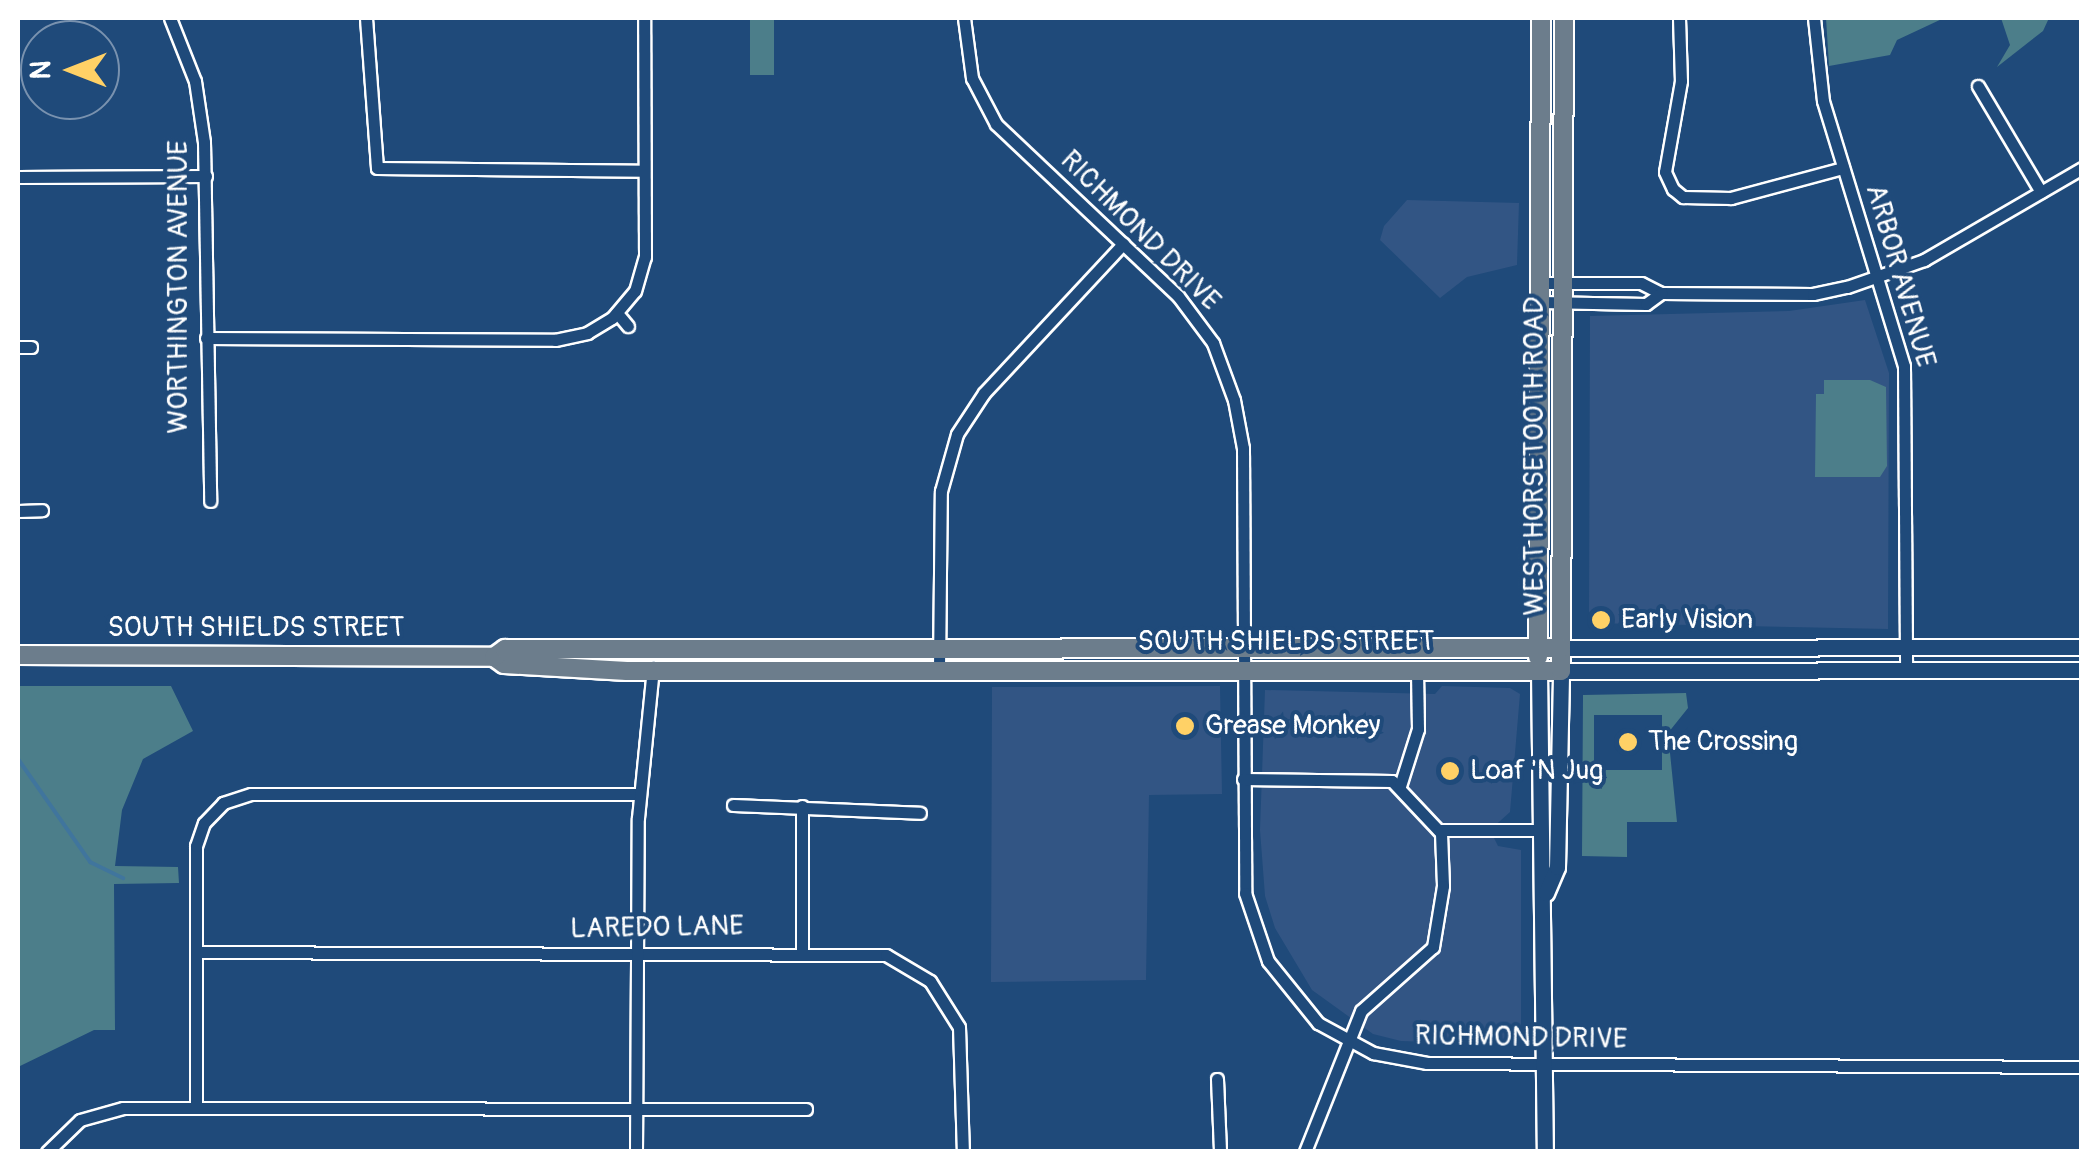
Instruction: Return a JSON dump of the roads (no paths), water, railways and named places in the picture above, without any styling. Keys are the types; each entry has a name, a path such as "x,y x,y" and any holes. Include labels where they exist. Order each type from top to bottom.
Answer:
{"main road":[{"name":"WEST HORSETOOTH ROAD","path":"1541,18 1537,868 1546,893 1545,1152"},
{"name":"WEST HORSETOOTH ROAD","path":"1546,893 1557,868 1562,671 1564,18"},
{"name":"SOUTH SHIELDS STREET","path":"494,657 505,649 2082,647"},
{"name":"SOUTH SHIELDS STREET","path":"18,654 494,657 504,664 653,671 2082,670"}],"street":[{"name":"WORTHINGTON AVENUE","path":"170,18 194,81 206,176 210,501"},
{"path":"366,18 377,168 644,171"},
{"path":"206,338 555,340 587,333 617,313 634,291 645,257 644,18"},
{"name":"RICHMOND DRIVE","path":"964,18 972,78 996,124 1196,316 1213,343 1234,400 1243,448 1242,868 1257,937 1299,1004 1344,1042 1427,1063 2082,1066"},
{"path":"1679,18 1681,81 1664,172 1673,190 1683,196 1732,198 1843,168"},
{"name":"ARBOR AVENUE","path":"1814,18 1820,88 1878,278 1904,380 1906,672"},
{"path":"1978,86 2041,192"},
{"path":"1540,292 1563,293 1641,283 1661,293 1813,294 1878,278 1924,260 2082,168"},
{"path":"18,177 206,176"},
{"path":"939,669 941,491 957,434 984,393 1123,244"},
{"path":"1540,292 1646,304 1661,293"},
{"path":"617,313 628,326"},
{"path":"18,347 32,347"},
{"path":"18,511 42,510"},
{"path":"636,1152 639,794 654,649"},
{"path":"1400,786 1418,728 1417,670"},
{"path":"1243,779 1372,778 1400,786 1439,830 1443,886 1433,947 1361,1010 1344,1042 1305,1152"},
{"path":"196,1108 196,846 211,812 251,794 639,794"},
{"path":"733,805 920,813"},
{"path":"802,806 802,952"},
{"path":"1439,830 1538,830"},
{"name":"LAREDO LANE","path":"197,952 802,952 886,956 919,971 942,994 963,1045 963,1152"},
{"path":"1217,1079 1220,1152"},
{"path":"47,1152 69,1128 94,1114 196,1108 806,1109"}],"waterway":[{"path":"18,759 90,862 123,878"}],"place":[{"name":"Early Vision","path":"1601,620"},
{"name":"Grease Monkey","path":"1185,726"},
{"name":"The Crossing","path":"1628,742"},
{"name":"Loaf 'N Jug","path":"1450,771"}]}
